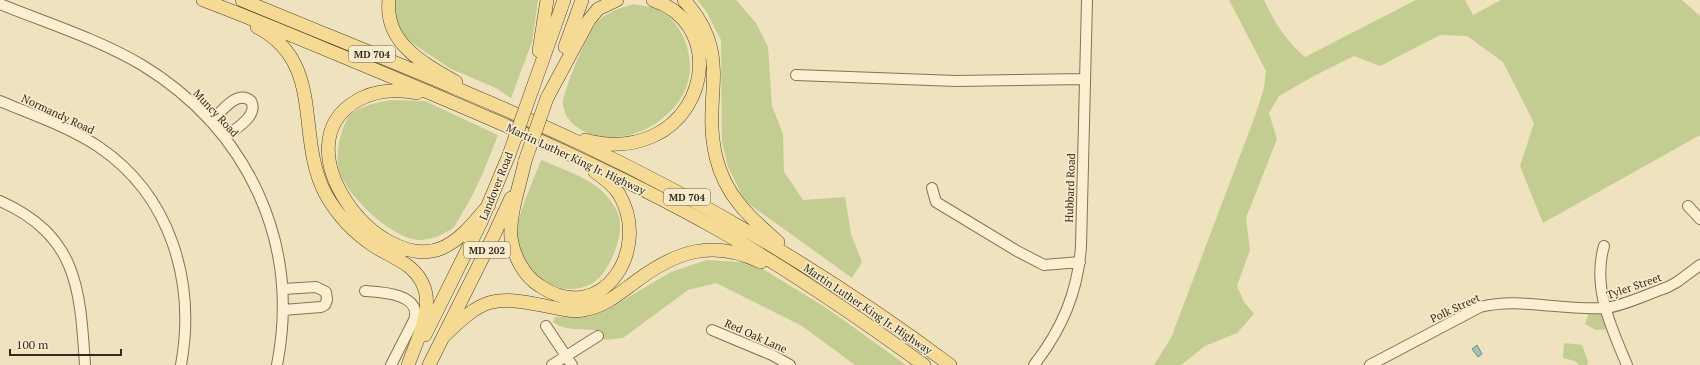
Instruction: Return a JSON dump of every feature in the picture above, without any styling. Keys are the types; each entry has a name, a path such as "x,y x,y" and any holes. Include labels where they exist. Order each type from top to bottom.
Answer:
{"main road":[{"path":"199,0 258,28 277,41 286,52 299,72 304,86 314,167 328,198 342,219 355,232 376,247 408,265 420,278 426,294 426,309 409,365"},
{"name":"Martin Luther King Jr. Highway","path":"203,0 452,102 564,150 653,195 717,229 801,282 924,365"},
{"name":"Martin Luther King Jr. Highway","path":"242,0 562,135 701,205 808,267 874,311 950,365"},
{"path":"389,0 388,11 392,29 406,48 432,68 503,109"},
{"path":"532,90 547,0"},
{"name":"Landover Road","path":"409,365 489,205 564,0"},
{"name":"Landover Road","path":"428,365 494,237 525,161 582,0"},
{"path":"547,98 589,20 603,6 617,0"},
{"path":"562,135 608,144 642,140 654,136 668,127 680,116 689,103 697,87 700,72 698,44 688,25 679,14 667,6 653,0"},
{"path":"684,0 703,25 712,47 714,66 714,148 719,167 727,186 737,203 750,218 808,267"},
{"path":"452,102 415,93 398,91 372,94 356,101 339,116 332,130 328,153 332,175 345,199 363,221 390,241 413,251 436,250 457,239 489,205"},
{"path":"525,161 511,224 512,238 517,259 533,282 551,293 570,298 590,295 607,286 621,270 629,248 629,224 622,201 614,188 596,172 564,150"},
{"path":"444,336 473,310 496,300 515,299 571,311 595,307 612,299 662,263 680,255 698,251 718,250 735,252 754,259 801,282"}],"street":[{"name":"Hubbard Road","path":"1034,365 1053,338 1065,317 1074,292 1080,262 1087,0"},
{"name":"Muncy Road","path":"0,4 95,43 141,65 178,90 225,137 250,175 267,212 278,253 283,289 284,310 277,365"},
{"path":"796,76 926,80 1085,79"},
{"path":"211,122 237,98 244,97 251,100 253,107 251,114 225,137"},
{"name":"Normandy Road","path":"0,101 67,129 99,147 132,176 152,202 173,244 181,270 186,318 181,365"},
{"path":"932,188 936,202 1017,251 1044,265 1080,262"},
{"path":"0,201 26,214 43,228 53,238 71,268 80,299 85,365"},
{"path":"1688,206 1700,219"},
{"path":"1604,246 1600,262 1599,279 1606,308"},
{"name":"Tyler Street","path":"1627,365 1606,308 1668,287 1700,265"},
{"path":"283,289 320,288 326,292 327,298 325,305 321,307 284,310"},
{"path":"365,291 388,292 409,301 414,306 416,315 391,365"},
{"name":"Polk Street","path":"1370,365 1472,310 1486,305 1516,304 1606,308"},
{"path":"546,326 572,365"},
{"name":"Red Oak Lane","path":"712,330 772,355 790,365"},
{"path":"552,365 598,336"}],"green space":[{"path":"396,0 538,0 532,42 511,98 496,88 451,69 409,41 397,26 394,9"},
{"path":"697,0 736,0 756,23 768,47 772,106 783,134 784,172 803,200 845,197 851,234 862,262 852,278 745,201 728,167 722,142 721,40 706,11"},
{"path":"1229,0 1264,0 1281,31 1292,45 1305,57 1416,0 1465,0 1473,15 1501,0 1682,0 1700,16 1700,135 1543,223 1520,166 1534,123 1503,62 1467,36 1440,35 1380,66 1354,56 1312,77 1279,96 1269,113 1277,139 1246,218 1250,250 1237,286 1244,302 1254,314 1237,333 1205,346 1181,365 1154,365 1171,338 1255,116 1264,88 1266,71"},
{"path":"634,4 657,9 666,15 681,32 689,54 690,66 686,88 681,98 666,115 657,122 637,133 615,137 590,134 583,131 570,121 566,114 563,106 566,89 588,36 598,21 619,8"},
{"path":"392,100 425,101 498,135 477,186 456,224 449,231 433,238 419,240 408,238 384,224 351,192 343,180 339,170 338,156 342,131 352,113 366,106"},
{"path":"541,160 591,182 603,192 616,208 620,222 618,242 610,263 598,279 591,284 578,288 566,289 554,285 543,279 533,270 525,260 520,248 517,236 519,219"},
{"path":"707,260 753,263 828,309 906,365 855,365 802,326 716,283 688,290 623,338 604,340 595,330 568,328 553,322 555,317 588,317 612,307 671,272"},
{"path":"1594,310 1605,314 1610,329 1596,330 1585,324 1589,312"},
{"path":"1564,343 1582,345 1588,361 1587,365 1579,365 1575,361 1563,358"}],"water":[{"path":"1477,345 1482,354 1478,357 1472,349"}]}
